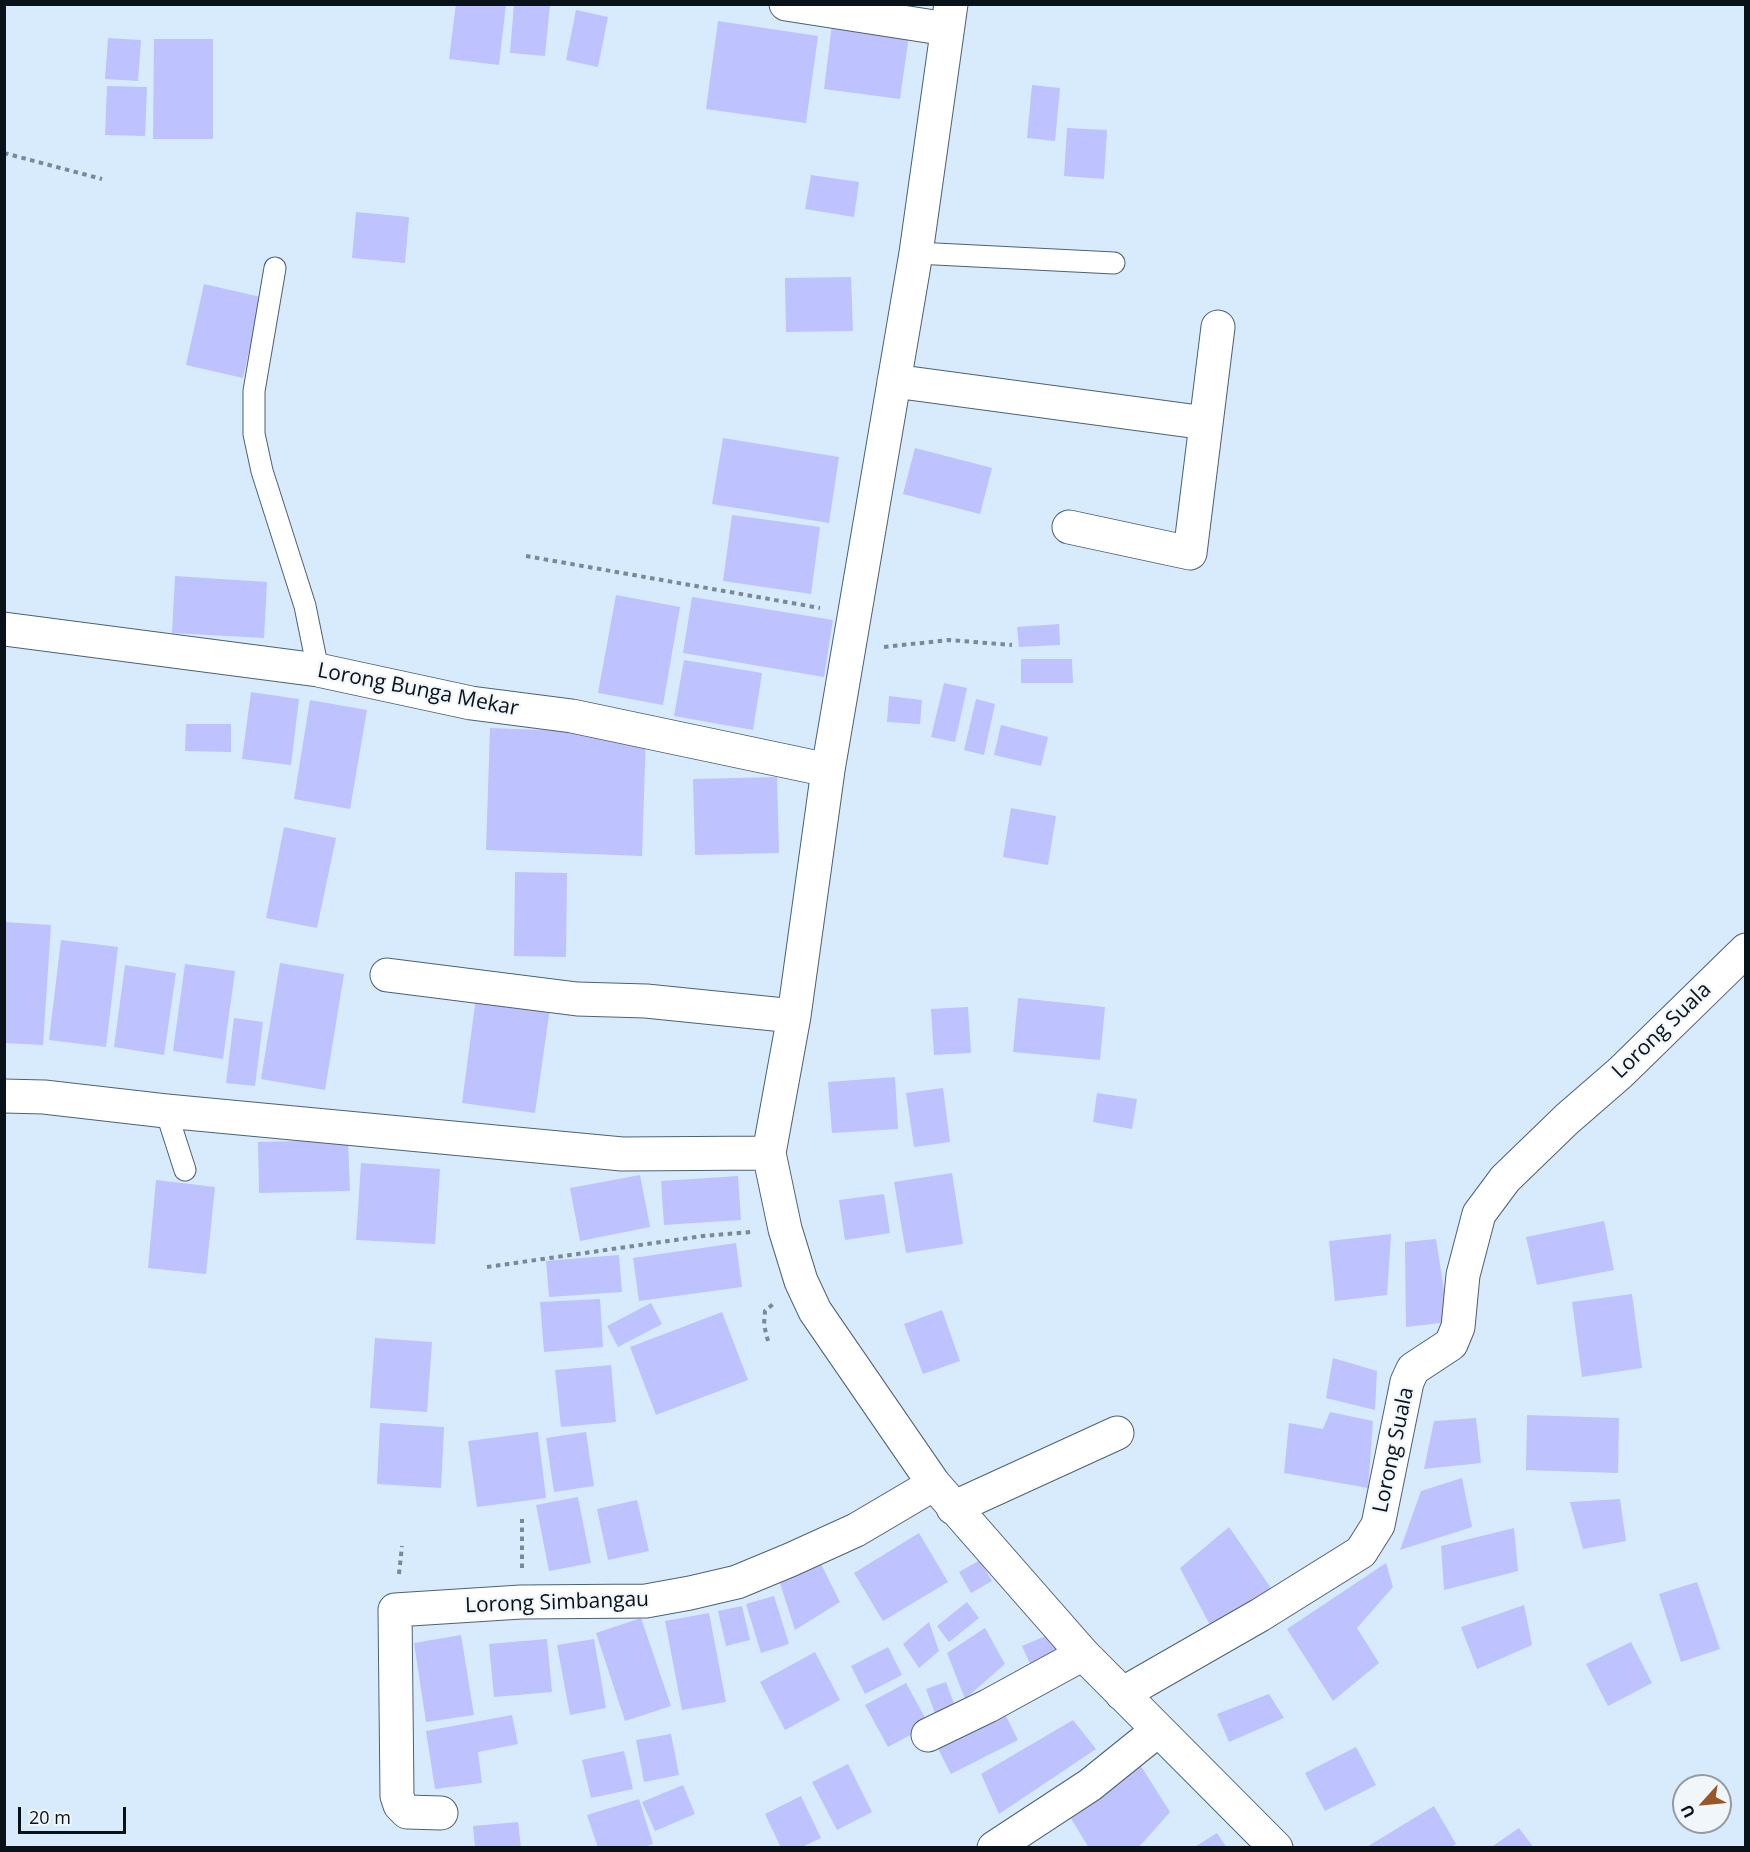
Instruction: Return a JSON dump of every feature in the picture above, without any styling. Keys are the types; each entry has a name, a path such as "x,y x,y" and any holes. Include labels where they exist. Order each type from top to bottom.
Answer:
{"street":[{"path":"786,4 949,17 916,253 857,614 828,770 794,1016 769,1153 785,1229 801,1281 815,1311 944,1496 1083,1654 1157,1731 1210,1779 1276,1848"},
{"path":"1069,527 1190,552 1218,327"},
{"path":"894,381 1206,423"},
{"name":"Lorong Bunga Mekar","path":"4,629 318,670 471,703 573,716 828,770"},
{"name":"Lorong Suala","path":"1122,1694 1260,1615 1361,1552 1378,1525 1407,1382 1413,1370 1451,1344 1458,1327 1463,1275 1479,1214 1513,1172 1567,1119 1620,1073 1746,950"},
{"path":"387,975 577,999 646,1001 794,1016"},
{"path":"4,1096 44,1097 166,1111 622,1154 769,1153"},
{"name":"Lorong Simbangau","path":"441,1813 407,1812 400,1805 397,1796 394,1610 522,1602 646,1601 737,1582 856,1530 1117,1433"},
{"path":"928,1735 988,1706 1083,1654"},
{"path":"994,1848 1090,1785 1157,1731"}],"lane":[{"path":"916,253 1114,263"},
{"path":"275,268 254,391 254,434 262,471 305,606 318,670"},
{"path":"166,1111 185,1170"}],"path":[{"path":"4,153 102,179"},
{"path":"526,556 857,614"},
{"path":"850,651 949,640 1012,645"},
{"path":"487,1267 703,1236 785,1229"},
{"path":"522,1519 522,1602"}],"building":[{"path":"456,4 506,4 499,65 449,59"},
{"path":"514,4 550,4 545,56 510,53"},
{"path":"576,10 608,17 598,67 566,60"},
{"path":"718,21 818,36 806,123 706,109"},
{"path":"832,24 909,35 900,99 824,89"},
{"path":"108,38 141,40 138,81 105,79"},
{"path":"154,39 213,39 213,139 153,139"},
{"path":"1032,85 1060,88 1055,141 1027,138"},
{"path":"107,86 147,87 145,136 105,135"},
{"path":"1067,128 1107,130 1104,179 1064,176"},
{"path":"811,175 859,182 854,217 805,209"},
{"path":"356,212 409,217 405,263 352,258"},
{"path":"851,277 853,331 786,332 785,278"},
{"path":"204,284 261,297 243,378 186,365"},
{"path":"723,438 839,457 829,523 712,504"},
{"path":"915,448 992,468 980,514 903,494"},
{"path":"732,515 820,527 811,594 723,581"},
{"path":"175,576 267,582 264,638 172,633"},
{"path":"616,595 680,607 663,705 598,693"},
{"path":"692,597 833,620 824,677 683,653"},
{"path":"1059,624 1060,645 1019,647 1017,627"},
{"path":"1021,659 1072,659 1073,683 1021,683"},
{"path":"684,660 762,673 753,730 674,716"},
{"path":"944,683 967,688 955,742 931,737"},
{"path":"251,692 299,699 291,765 242,759"},
{"path":"889,696 922,700 920,724 887,722"},
{"path":"976,699 995,704 984,755 964,750"},
{"path":"310,700 367,710 350,809 294,799"},
{"path":"186,724 231,724 231,752 185,751"},
{"path":"1001,725 1048,737 1041,766 994,755"},
{"path":"490,728 646,734 642,856 486,850"},
{"path":"777,777 779,853 695,855 693,779"},
{"path":"1011,808 1056,816 1048,865 1003,857"},
{"path":"284,827 336,838 317,928 266,918"},
{"path":"515,872 567,873 566,957 514,956"},
{"path":"4,922 51,925 43,1045 4,1043"},
{"path":"61,940 118,947 106,1047 49,1040"},
{"path":"280,963 344,974 325,1090 261,1079"},
{"path":"185,964 235,971 223,1059 173,1051"},
{"path":"125,965 176,973 164,1055 114,1047"},
{"path":"476,997 550,1008 535,1113 462,1103"},
{"path":"1018,998 1105,1007 1100,1060 1013,1052"},
{"path":"968,1007 971,1053 934,1055 931,1009"},
{"path":"234,1018 263,1022 255,1086 226,1083"},
{"path":"895,1077 898,1129 832,1133 828,1082"},
{"path":"943,1088 950,1142 914,1147 906,1093"},
{"path":"1097,1093 1137,1099 1132,1129 1093,1122"},
{"path":"348,1140 350,1191 259,1193 258,1142"},
{"path":"361,1163 440,1169 435,1244 356,1240"},
{"path":"952,1173 963,1244 906,1253 894,1182"},
{"path":"640,1175 650,1227 580,1241 570,1188"},
{"path":"738,1176 741,1220 664,1225 661,1181"},
{"path":"156,1180 215,1187 206,1274 148,1268"},
{"path":"884,1194 890,1233 845,1240 839,1200"},
{"path":"1604,1221 1614,1270 1537,1285 1526,1237"},
{"path":"1391,1234 1387,1295 1335,1301 1329,1241"},
{"path":"1436,1239 1449,1322 1406,1327 1405,1242"},
{"path":"736,1243 742,1287 639,1301 633,1258"},
{"path":"619,1255 622,1292 549,1297 546,1261"},
{"path":"1632,1294 1642,1368 1582,1377 1572,1302"},
{"path":"600,1299 603,1347 544,1352 540,1302"},
{"path":"651,1303 662,1324 618,1347 607,1326"},
{"path":"942,1310 960,1361 923,1374 904,1324"},
{"path":"722,1312 748,1380 656,1415 630,1347"},
{"path":"375,1338 432,1342 427,1412 370,1408"},
{"path":"1333,1358 1377,1371 1375,1410 1326,1398"},
{"path":"611,1365 616,1422 561,1427 555,1370"},
{"path":"1330,1412 1373,1421 1368,1488 1284,1473 1289,1423 1323,1429"},
{"path":"1527,1415 1619,1418 1618,1473 1526,1470"},
{"path":"1476,1418 1481,1463 1424,1469 1434,1421"},
{"path":"380,1423 444,1427 441,1488 377,1484"},
{"path":"538,1432 546,1498 477,1507 468,1441"},
{"path":"586,1432 594,1486 554,1492 546,1438"},
{"path":"1462,1478 1472,1527 1400,1550 1421,1491"},
{"path":"578,1497 591,1563 549,1571 536,1505"},
{"path":"1620,1499 1626,1541 1583,1549 1570,1502"},
{"path":"637,1500 649,1551 608,1560 597,1509"},
{"path":"1229,1527 1273,1591 1210,1625 1180,1568"},
{"path":"1514,1528 1518,1571 1444,1590 1441,1546"},
{"path":"919,1533 948,1582 883,1621 854,1573"},
{"path":"818,1558 840,1602 795,1630 780,1583"},
{"path":"980,1560 992,1581 971,1593 959,1572"},
{"path":"1386,1563 1393,1587 1357,1628 1379,1663 1333,1701 1287,1629"},
{"path":"1697,1582 1720,1649 1681,1662 1659,1594"},
{"path":"774,1596 789,1644 761,1653 746,1604"},
{"path":"967,1602 979,1618 949,1642 937,1626"},
{"path":"1524,1605 1532,1645 1477,1669 1461,1627"},
{"path":"742,1606 750,1640 726,1646 718,1611"},
{"path":"709,1613 726,1702 682,1710 665,1621"},
{"path":"641,1618 671,1706 625,1721 596,1633"},
{"path":"929,1622 939,1651 919,1668 903,1644"},
{"path":"985,1628 1005,1664 965,1699 947,1653"},
{"path":"1055,1632 1064,1652 1031,1666 1022,1646"},
{"path":"461,1635 474,1715 426,1722 414,1643"},
{"path":"547,1639 552,1692 494,1697 489,1644"},
{"path":"594,1639 606,1708 570,1715 557,1645"},
{"path":"1631,1642 1652,1683 1608,1706 1586,1664"},
{"path":"888,1647 902,1675 865,1694 851,1666"},
{"path":"815,1652 840,1700 785,1730 760,1682"},
{"path":"946,1682 956,1709 936,1716 926,1689"},
{"path":"906,1683 929,1725 888,1747 865,1705"},
{"path":"1269,1694 1284,1718 1229,1742 1217,1714"},
{"path":"1003,1710 1018,1740 951,1774 936,1745"},
{"path":"512,1715 518,1744 478,1752 482,1783 435,1789 426,1731"},
{"path":"1073,1720 1096,1749 999,1814 981,1774"},
{"path":"671,1734 679,1775 644,1782 636,1740"},
{"path":"1356,1747 1376,1785 1325,1811 1305,1773"},
{"path":"624,1751 633,1789 591,1798 582,1760"},
{"path":"1139,1763 1170,1812 1138,1848 1089,1848 1070,1817"},
{"path":"848,1764 872,1812 837,1830 812,1782"},
{"path":"683,1785 695,1814 655,1831 642,1802"},
{"path":"801,1796 821,1838 800,1848 781,1848 765,1814"},
{"path":"639,1799 653,1844 641,1848 598,1848 587,1815"},
{"path":"1434,1806 1456,1844 1449,1848 1365,1848"},
{"path":"518,1822 521,1848 475,1848 473,1826"},
{"path":"1519,1828 1534,1848 1490,1848"},
{"path":"1217,1833 1227,1848 1193,1848"}]}
